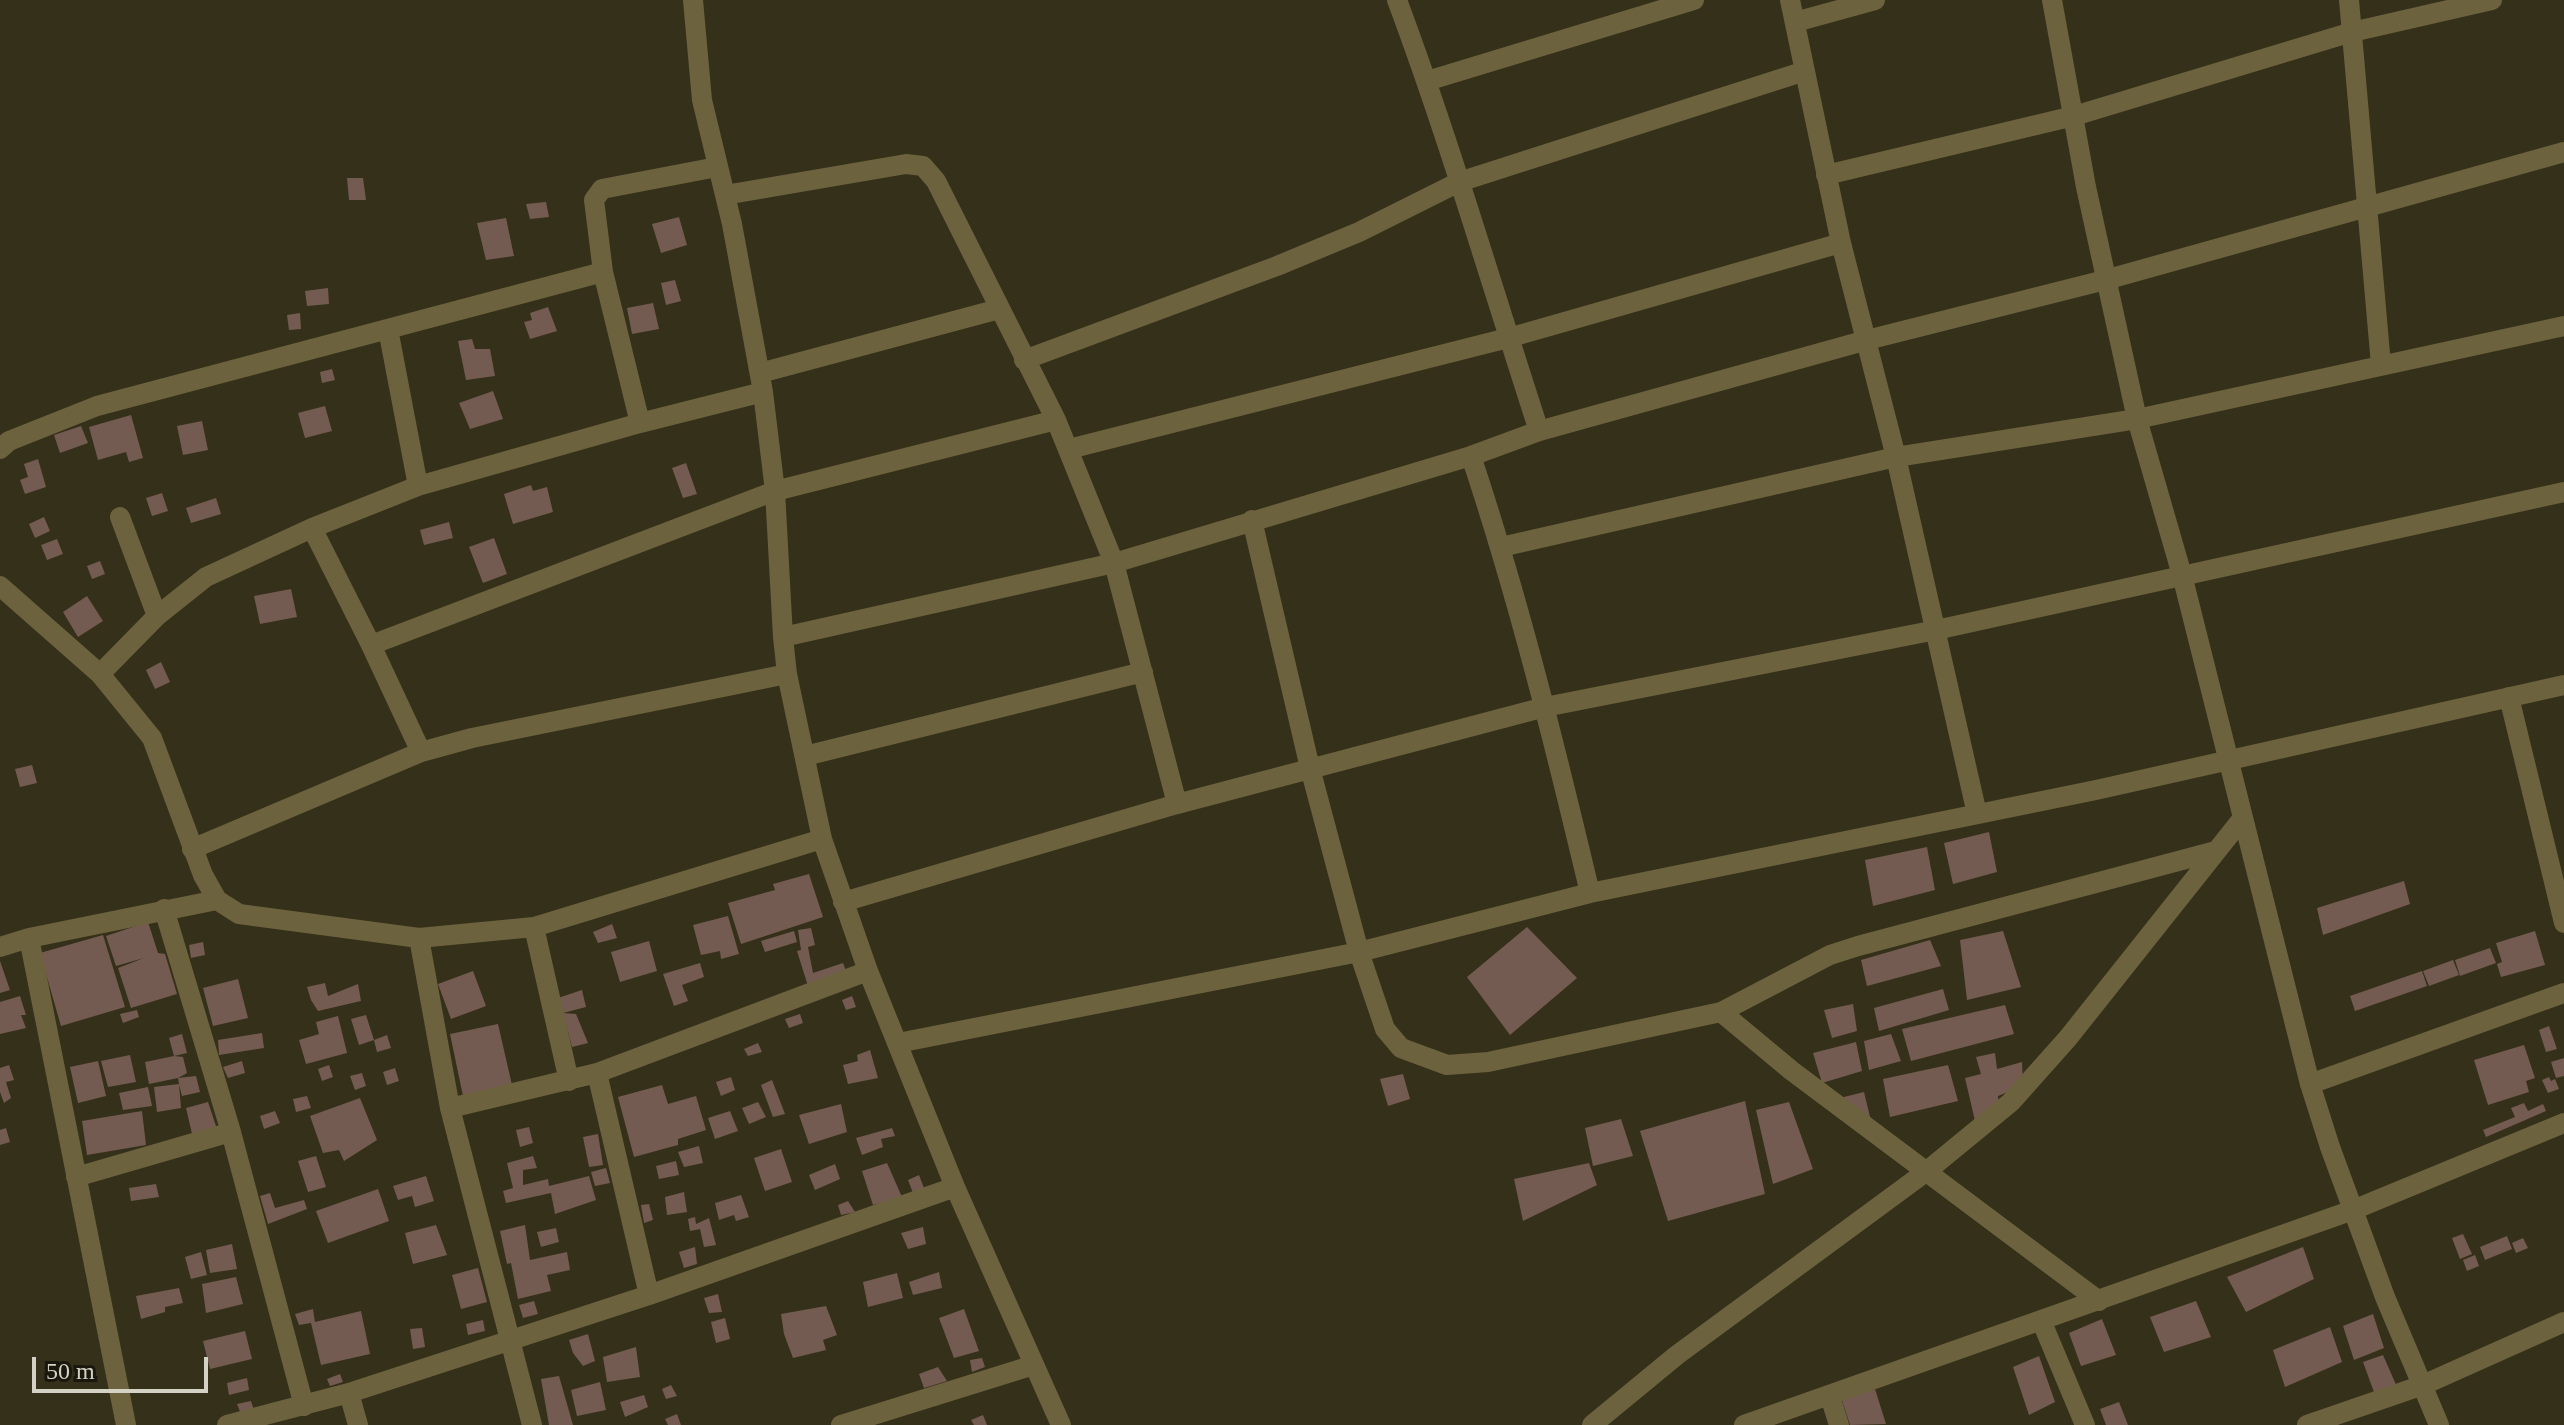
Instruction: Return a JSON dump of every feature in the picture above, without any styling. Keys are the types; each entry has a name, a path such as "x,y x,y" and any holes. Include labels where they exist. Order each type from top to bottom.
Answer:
{"street":[{"path":"693,0 702,100 725,195 762,383 775,491 787,674 822,839 868,971 955,1187 1061,1425"},
{"path":"1397,0 1427,81 1539,431"},
{"path":"1427,81 1694,0"},
{"path":"1790,0 1841,243 1896,457 1977,814"},
{"path":"1795,22 1875,0"},
{"path":"2052,0 2105,280 2137,419 2182,575 2310,1084 2385,1297 2439,1425"},
{"path":"2349,0 2381,365"},
{"path":"1826,175 2074,116 2352,32 2492,0"},
{"path":"1024,360 1277,266 1359,232 1459,182 1805,71"},
{"path":"783,637 1114,563 1471,456 1539,431 1867,340 2105,280 2564,152"},
{"path":"640,423 603,272 594,200 602,189 715,158"},
{"path":"725,195 906,164 923,166 936,181 1056,420 1114,563 1177,804"},
{"path":"1069,449 1508,338 1841,243"},
{"path":"0,449 9,441 97,406 603,272"},
{"path":"100,674 157,616 206,577 312,528 418,486 640,423 999,309"},
{"path":"1501,547 1896,457 2137,419 2564,326"},
{"path":"388,329 418,486"},
{"path":"371,645 775,491 1056,420"},
{"path":"1471,456 1501,547 1545,707 1590,893"},
{"path":"843,902 1177,804 1545,707 1936,630 2564,492"},
{"path":"120,517 157,616"},
{"path":"1252,520 1310,768 1359,952 1385,1029 1401,1048 1447,1065 1488,1062 1721,1012 1830,955 2216,851"},
{"path":"312,528 421,752"},
{"path":"0,586 100,674 152,738 192,849 217,900 239,914 419,938 534,927 822,839"},
{"path":"805,756 1143,672"},
{"path":"192,849 421,752 472,738 787,674"},
{"path":"898,1043 1359,952 1590,893 1977,814 2564,685"},
{"path":"2509,697 2560,891 2564,923"},
{"path":"1592,1425 1677,1355 1927,1171 2011,1102 2068,1038 2242,819"},
{"path":"0,947 29,938 217,900"},
{"path":"164,909 231,1132 304,1406"},
{"path":"534,927 569,1081"},
{"path":"29,938 126,1425"},
{"path":"419,938 450,1108 532,1425"},
{"path":"450,1108 597,1073 868,971"},
{"path":"2310,1084 2564,993"},
{"path":"1721,1012 1769,1054 2099,1301"},
{"path":"597,1073 649,1295"},
{"path":"1744,1425 2353,1210 2564,1123"},
{"path":"76,1177 231,1132"},
{"path":"227,1425 349,1393 649,1295 955,1187"},
{"path":"2041,1320 2085,1425"},
{"path":"2307,1425 2423,1385 2564,1322"},
{"path":"841,1425 1034,1365"},
{"path":"349,1393 358,1425"},
{"path":"1830,1396 1839,1425"}],"building":[{"path":"347,178 363,178 366,200 349,200"},
{"path":"546,202 549,217 530,219 526,204"},
{"path":"679,217 687,245 661,253 652,224"},
{"path":"506,218 514,256 486,260 477,223"},
{"path":"675,280 681,301 666,305 661,283"},
{"path":"328,288 329,304 307,306 305,291"},
{"path":"653,303 659,329 632,334 627,308"},
{"path":"548,307 557,331 530,339 524,322 532,320 530,313"},
{"path":"300,313 301,329 289,330 287,315"},
{"path":"472,339 475,349 490,349 495,376 466,380 458,341"},
{"path":"332,369 335,380 322,383 320,372"},
{"path":"493,391 503,419 470,429 459,403"},
{"path":"325,406 332,431 305,438 298,413"},
{"path":"131,415 143,458 129,462 126,452 98,460 89,427"},
{"path":"202,421 208,450 183,455 177,426"},
{"path":"81,426 88,443 60,453 54,435"},
{"path":"38,459 46,487 25,494 20,480 28,477 24,464"},
{"path":"686,463 697,494 683,498 672,468"},
{"path":"531,485 533,491 547,487 553,512 513,524 504,494"},
{"path":"162,493 168,511 152,516 146,498"},
{"path":"216,498 221,514 191,523 186,508"},
{"path":"44,517 50,531 35,538 29,524"},
{"path":"449,522 453,538 424,545 420,530"},
{"path":"494,538 507,574 483,583 469,547"},
{"path":"57,539 63,554 47,560 41,545"},
{"path":"100,561 105,574 92,579 87,566"},
{"path":"291,589 297,617 260,624 254,596"},
{"path":"87,596 103,621 78,637 63,612"},
{"path":"161,662 170,682 155,689 146,670"},
{"path":"32,765 37,783 20,787 15,769"},
{"path":"1989,832 1997,872 1953,884 1944,843"},
{"path":"1927,847 1935,890 1873,906 1865,860"},
{"path":"809,874 823,917 741,944 728,903 775,890 773,884"},
{"path":"2404,881 2410,904 2323,935 2317,908"},
{"path":"728,916 739,954 721,959 720,951 701,955 693,925"},
{"path":"148,922 158,953 165,954 177,994 131,1008 118,968 144,958 116,966 106,936"},
{"path":"612,924 617,938 598,943 593,932"},
{"path":"1527,927 1577,978 1510,1035 1467,977"},
{"path":"811,928 815,945 808,947 813,973 843,963 847,974 808,986 797,951 801,950 798,930"},
{"path":"794,931 797,942 765,952 761,941"},
{"path":"2003,931 2021,987 1967,1000 1960,940"},
{"path":"2535,931 2545,965 2501,977 2497,964 2502,962 2496,943"},
{"path":"103,935 125,1007 61,1026 40,953"},
{"path":"1930,940 1941,966 1867,986 1861,960"},
{"path":"649,941 657,971 620,982 611,952"},
{"path":"203,942 205,955 191,958 189,945"},
{"path":"2490,948 2496,963 2460,976 2455,960"},
{"path":"2453,960 2459,975 2429,986 2423,971"},
{"path":"0,961 10,990 0,993"},
{"path":"700,963 704,977 682,985 688,1001 674,1006 663,974"},
{"path":"473,971 486,1006 451,1019 438,984"},
{"path":"2422,971 2427,986 2355,1011 2350,996"},
{"path":"238,979 248,1018 213,1026 203,988"},
{"path":"325,983 328,996 358,984 361,1001 318,1011 307,987"},
{"path":"1943,989 1949,1010 1879,1031 1874,1008"},
{"path":"582,990 586,1007 563,1013 558,998"},
{"path":"20,996 26,1015 21,1015 26,1028 0,1034 0,1002"},
{"path":"852,996 856,1007 846,1010 842,1000"},
{"path":"1853,1004 1857,1031 1832,1038 1824,1010"},
{"path":"2005,1005 2014,1034 1911,1061 1902,1029"},
{"path":"137,1010 139,1017 123,1023 120,1014"},
{"path":"563,1013 576,1014 588,1043 572,1047"},
{"path":"800,1014 803,1023 789,1028 785,1019"},
{"path":"366,1015 374,1040 359,1045 351,1019"},
{"path":"338,1016 347,1053 306,1064 299,1040 319,1034 316,1022"},
{"path":"498,1024 512,1085 463,1096 450,1034"},
{"path":"2549,1026 2557,1049 2546,1052 2539,1030"},
{"path":"262,1033 264,1048 219,1055 218,1040"},
{"path":"182,1034 187,1053 174,1056 169,1038"},
{"path":"1891,1034 1901,1061 1869,1070 1864,1041"},
{"path":"387,1035 391,1048 377,1052 374,1040"},
{"path":"1856,1042 1862,1071 1822,1083 1813,1053"},
{"path":"758,1043 762,1052 748,1056 744,1049"},
{"path":"2524,1045 2535,1078 2526,1081 2529,1092 2488,1105 2474,1060"},
{"path":"870,1050 878,1078 848,1084 843,1065 858,1061 857,1055"},
{"path":"1995,1053 1997,1069 2022,1062 2023,1086 1998,1096 1999,1108 1975,1121 1965,1078 1981,1074 1976,1057"},
{"path":"130,1055 136,1082 108,1087 101,1061"},
{"path":"183,1057 187,1073 149,1084 145,1062"},
{"path":"2564,1058 2564,1076 2556,1078 2551,1062"},
{"path":"98,1061 106,1096 78,1103 70,1067"},
{"path":"242,1061 245,1073 228,1078 223,1067"},
{"path":"9,1065 14,1080 6,1082 11,1098 4,1103 0,1092 0,1068"},
{"path":"329,1065 333,1077 322,1081 318,1069"},
{"path":"1948,1065 1958,1101 1890,1117 1883,1079"},
{"path":"395,1068 399,1081 387,1085 383,1072"},
{"path":"362,1073 366,1086 355,1090 350,1076"},
{"path":"1403,1074 1410,1099 1388,1106 1380,1079"},
{"path":"196,1076 200,1092 182,1096 178,1078"},
{"path":"731,1077 735,1090 721,1096 716,1082"},
{"path":"2549,1077 2551,1081 2555,1079 2559,1089 2548,1093 2542,1080"},
{"path":"772,1080 785,1114 773,1117 761,1085"},
{"path":"179,1084 181,1108 157,1112 154,1087"},
{"path":"662,1085 668,1104 696,1096 706,1130 678,1139 678,1145 634,1157 618,1097"},
{"path":"148,1087 152,1106 123,1110 119,1093"},
{"path":"1864,1092 1871,1121 1840,1098"},
{"path":"307,1096 311,1108 296,1112 293,1099"},
{"path":"360,1098 377,1140 344,1161 339,1150 323,1153 310,1116"},
{"path":"1745,1101 1765,1194 1668,1221 1640,1131"},
{"path":"208,1102 219,1135 193,1138 186,1108"},
{"path":"758,1102 766,1117 749,1124 742,1108"},
{"path":"1789,1102 1813,1169 1773,1184 1756,1110"},
{"path":"2524,1103 2528,1111 2543,1104 2546,1111 2486,1137 2483,1130 2515,1117 2511,1108"},
{"path":"841,1104 847,1132 809,1144 799,1115"},
{"path":"142,1111 146,1145 87,1155 82,1121"},
{"path":"275,1111 280,1123 264,1129 260,1116"},
{"path":"730,1111 738,1131 715,1139 708,1118"},
{"path":"1621,1119 1633,1156 1593,1166 1585,1128"},
{"path":"529,1127 533,1143 520,1147 516,1130"},
{"path":"6,1128 10,1142 0,1145 0,1130"},
{"path":"892,1128 895,1136 881,1139 883,1147 862,1155 856,1138"},
{"path":"598,1134 603,1165 589,1167 583,1137"},
{"path":"699,1146 703,1163 684,1167 678,1152"},
{"path":"781,1149 792,1182 765,1191 754,1158"},
{"path":"316,1156 326,1187 308,1192 298,1161"},
{"path":"533,1156 537,1168 523,1170 523,1185 548,1179 549,1186 589,1176 596,1200 555,1214 551,1193 506,1203 503,1191 513,1188 507,1163"},
{"path":"676,1161 679,1175 659,1179 656,1166"},
{"path":"887,1163 902,1197 873,1205 862,1171"},
{"path":"1589,1163 1597,1185 1523,1221 1514,1179"},
{"path":"835,1164 840,1179 815,1190 809,1175"},
{"path":"606,1168 610,1183 595,1186 591,1172"},
{"path":"919,1175 924,1188 913,1193 908,1180"},
{"path":"426,1176 434,1201 415,1207 412,1196 398,1200 393,1186"},
{"path":"156,1184 159,1197 131,1201 129,1188"},
{"path":"378,1189 389,1221 328,1243 316,1211"},
{"path":"684,1192 687,1212 667,1215 665,1197"},
{"path":"270,1193 275,1208 304,1200 307,1209 268,1224 260,1196"},
{"path":"741,1195 749,1217 736,1221 734,1215 719,1220 715,1203"},
{"path":"848,1201 855,1212 841,1215 838,1205"},
{"path":"649,1204 653,1220 644,1223 641,1205"},
{"path":"695,1217 696,1224 709,1218 716,1245 704,1247 700,1229 690,1231 688,1219"},
{"path":"436,1225 447,1255 413,1264 405,1233"},
{"path":"525,1225 530,1260 567,1252 570,1270 547,1275 551,1291 518,1299 511,1263 507,1264 500,1231"},
{"path":"923,1227 926,1244 908,1249 901,1233"},
{"path":"556,1228 559,1242 541,1247 537,1232"},
{"path":"2463,1234 2472,1254 2460,1259 2452,1238"},
{"path":"2507,1236 2512,1249 2485,1260 2480,1247"},
{"path":"2523,1238 2528,1248 2516,1253 2512,1243"},
{"path":"232,1244 237,1269 210,1273 206,1250"},
{"path":"695,1247 697,1264 684,1268 679,1252"},
{"path":"2303,1247 2314,1279 2246,1312 2227,1277"},
{"path":"201,1252 207,1275 191,1279 185,1257"},
{"path":"2475,1255 2479,1266 2467,1271 2463,1260"},
{"path":"478,1268 487,1302 461,1309 452,1275"},
{"path":"939,1272 942,1288 913,1295 909,1282"},
{"path":"897,1273 903,1298 868,1307 863,1282"},
{"path":"236,1277 243,1304 206,1313 202,1284"},
{"path":"179,1288 183,1303 165,1307 165,1312 141,1319 136,1296"},
{"path":"718,1294 722,1312 709,1313 704,1298"},
{"path":"534,1301 538,1314 523,1318 519,1305"},
{"path":"2196,1301 2211,1337 2164,1352 2150,1317"},
{"path":"826,1306 837,1335 823,1340 826,1350 793,1358 781,1314"},
{"path":"313,1309 315,1322 361,1311 370,1354 321,1365 311,1323 299,1325 295,1314"},
{"path":"964,1309 979,1351 954,1358 939,1318"},
{"path":"2373,1314 2384,1348 2354,1360 2343,1326"},
{"path":"725,1318 730,1339 716,1343 711,1322"},
{"path":"2102,1319 2116,1355 2081,1366 2069,1333"},
{"path":"483,1320 485,1331 468,1335 466,1324"},
{"path":"2330,1327 2342,1362 2285,1387 2273,1350"},
{"path":"422,1328 425,1347 413,1349 410,1329"},
{"path":"245,1331 252,1359 210,1369 203,1341"},
{"path":"588,1334 595,1361 583,1366 573,1353 569,1340"},
{"path":"636,1347 640,1377 607,1382 603,1357"},
{"path":"2383,1355 2397,1387 2375,1395 2363,1362"},
{"path":"2039,1356 2055,1402 2029,1415 2013,1367"},
{"path":"982,1358 985,1367 972,1372 970,1360"},
{"path":"938,1367 947,1381 924,1388 919,1374"},
{"path":"340,1374 343,1382 330,1386 327,1379"},
{"path":"559,1376 573,1425 549,1425 541,1379"},
{"path":"247,1378 249,1390 229,1395 227,1383"},
{"path":"600,1382 606,1410 577,1416 571,1390"},
{"path":"671,1385 677,1396 666,1399 662,1389"},
{"path":"1875,1389 1886,1424 1850,1425 1842,1400"},
{"path":"644,1395 648,1407 625,1417 620,1402"},
{"path":"251,1401 254,1410 241,1414 237,1404"},
{"path":"2119,1402 2128,1425 2106,1425 2100,1409"},
{"path":"677,1414 681,1425 668,1425 665,1419"},
{"path":"983,1415 987,1425 974,1425 971,1420"}]}
